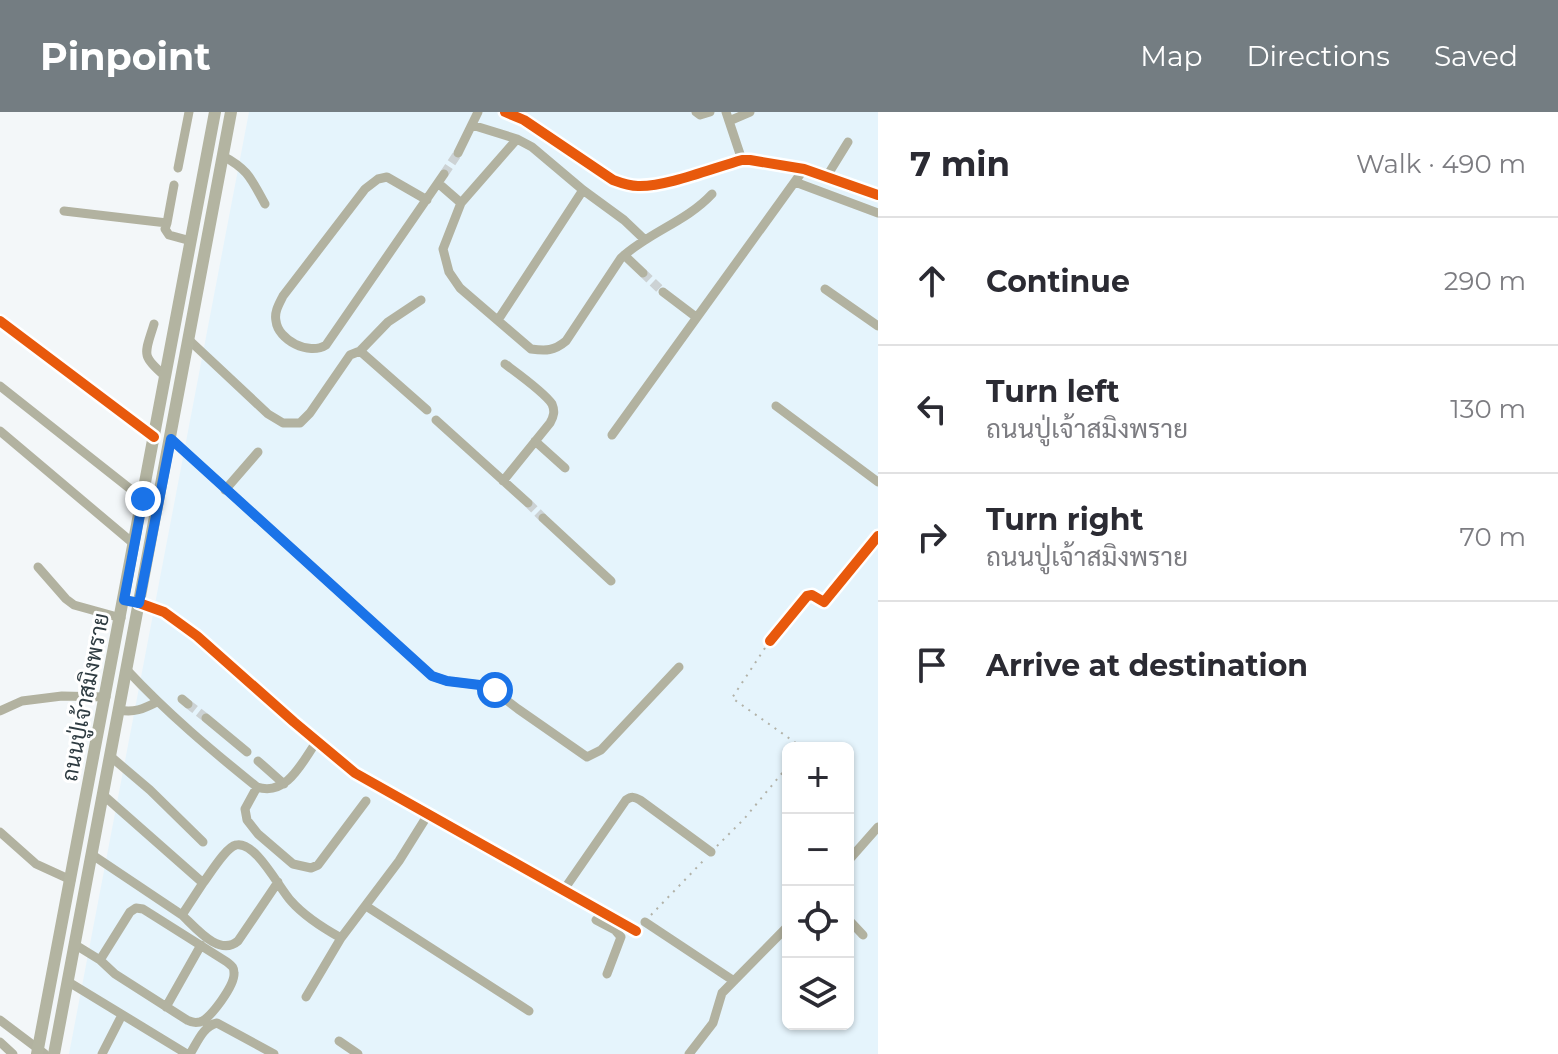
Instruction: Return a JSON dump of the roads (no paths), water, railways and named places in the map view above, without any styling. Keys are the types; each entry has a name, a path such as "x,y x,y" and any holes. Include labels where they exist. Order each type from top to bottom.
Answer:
{"main road":[{"name":"ถนนปู่เจ้าสมิงพราย","path":"40,1052 215,112"},
{"name":"ถนนปู่เจ้าสมิงพราย","path":"54,1054 231,112"},
{"path":"124,600 139,603"},
{"path":"94,758 109,758"}],"street":[{"path":"178,168 189,112"},
{"path":"458,153 478,112"},
{"path":"505,112 524,120 613,180 628,185 657,184 742,160 804,169 878,195"},
{"path":"696,112 700,115 710,112"},
{"path":"742,160 728,116 750,112"},
{"path":"472,125 532,147 645,240"},
{"path":"517,139 461,203 443,249 445,262 460,288 531,349 556,349 566,341 624,255 696,211 712,194"},
{"path":"827,176 848,142"},
{"path":"223,156 246,171 265,204"},
{"path":"612,435 804,169"},
{"path":"427,200 387,177 378,179 365,189 283,296 276,311 280,332 310,350 326,345 427,200 441,179 461,203"},
{"path":"795,182 878,213"},
{"path":"174,185 165,229 169,235 191,241"},
{"path":"498,320 583,190"},
{"path":"64,211 167,223"},
{"path":"624,255 643,273"},
{"path":"825,289 878,326"},
{"path":"663,292 696,317"},
{"path":"189,340 268,414 283,423 300,423 350,355 360,351 388,322 421,300"},
{"path":"0,321 154,437"},
{"path":"154,324 146,352 147,360 165,376"},
{"path":"360,351 427,410"},
{"path":"503,481 554,415 553,406 547,398 505,364"},
{"path":"0,386 143,499"},
{"path":"776,406 878,482"},
{"path":"436,420 528,503"},
{"path":"0,431 134,544"},
{"path":"171,439 432,676 488,686 587,757 601,750 679,667"},
{"path":"535,441 565,468"},
{"path":"225,490 258,452"},
{"path":"543,518 611,581"},
{"path":"770,641 807,596 812,595 824,602 878,536"},
{"path":"38,567 74,605 121,618"},
{"path":"139,603 164,612 197,636 355,773 429,813 629,932"},
{"path":"127,670 185,728 257,787 276,789 288,781 317,741"},
{"path":"0,711 22,701 62,696 106,697"},
{"path":"119,710 142,710 157,702"},
{"path":"206,718 247,752"},
{"path":"109,758 150,790 203,842"},
{"path":"258,761 284,784"},
{"path":"257,787 245,809 247,820 258,834 293,864 301,867 318,865 366,801"},
{"path":"102,794 203,883"},
{"path":"563,891 630,797 640,800 711,852"},
{"path":"306,997 341,938 399,861 429,813"},
{"path":"854,854 878,827"},
{"path":"0,832 36,864 71,880"},
{"path":"182,915 230,847 238,844 260,858 290,900 316,924 341,938"},
{"path":"91,854 182,915 215,944 224,947 233,946 238,941 278,882"},
{"path":"366,906 529,1011"},
{"path":"74,944 100,960 115,974 195,1023 203,1021 217,1008 234,973 233,967 201,945 143,909 136,908 130,912 100,960"},
{"path":"596,920 615,930 629,932"},
{"path":"645,922 734,981"},
{"path":"854,925 863,935"},
{"path":"607,974 629,932"},
{"path":"689,1054 713,1023 722,993 782,932"},
{"path":"166,1007 201,945"},
{"path":"67,981 188,1054 204,1031 217,1023 274,1054"},
{"path":"102,1054 122,1015"},
{"path":"0,1020 40,1052"},
{"path":"339,1041 358,1054"},
{"path":"0,1042 13,1054"},
{"path":"162,1054 168,1043"}],"tunnel":[{"path":"444,174 458,153"},
{"path":"643,273 663,292"},
{"path":"528,503 543,518"},
{"path":"188,704 206,718"}]}
